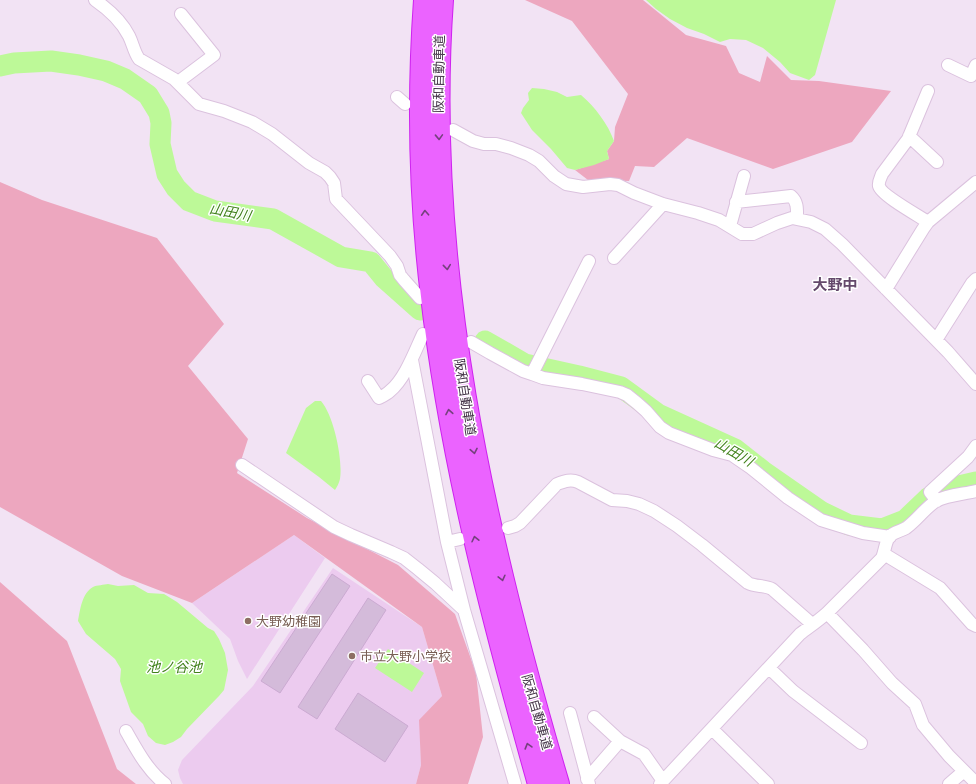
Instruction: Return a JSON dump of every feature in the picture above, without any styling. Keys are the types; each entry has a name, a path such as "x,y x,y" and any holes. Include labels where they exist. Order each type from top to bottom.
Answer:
{"highway":[{"name":"阪和自動車道","path":"424,0 421,61 422,174 432,295 441,364 465,498 519,713 539,784"},
{"name":"阪和自動車道","path":"442,0 438,114 440,174 449,286 459,361 478,471 496,551 534,703 558,784"}],"street":[{"path":"95,0 103,6 124,28 130,37 139,59 164,72 178,82 199,104 224,110 252,122 272,134 309,163 325,172 334,183 336,199 390,256 397,266 400,275 420,298"},
{"path":"178,82 214,55 181,14"},
{"path":"948,65 971,76 976,65"},
{"path":"928,90 908,139 882,174 879,186 890,198 928,222"},
{"path":"453,130 472,141 484,144 496,144 529,155 539,161 554,176 566,184 583,187 610,184 618,185 663,204 719,220 742,234 753,234 792,218 811,222 825,229 842,244 948,352 976,384"},
{"path":"909,136 936,162"},
{"path":"730,226 744,176"},
{"path":"886,289 928,222 976,182"},
{"path":"736,202 791,196 795,199 797,204 797,219"},
{"path":"614,258 663,204"},
{"path":"532,374 589,261"},
{"path":"936,340 976,279"},
{"path":"368,381 380,398 390,392 396,386 412,360 423,334"},
{"path":"471,342 516,367 543,378 582,384 620,392 627,395 637,403 660,427 669,433 713,450 732,455 751,468 788,498 821,520 864,533 890,537"},
{"path":"412,360 447,542 464,610 515,784"},
{"path":"594,717 620,741 644,754 662,783 800,634 812,624 820,620 882,558 890,537 905,528 931,504 934,496 976,446"},
{"path":"242,465 334,527 351,536 404,558 429,578 464,610"},
{"path":"508,528 520,523 557,484 563,481 573,480 612,500 627,501 654,510 702,545 748,583 772,589 812,624"},
{"path":"934,496 946,497 976,491"},
{"path":"447,542 460,539"},
{"path":"884,554 940,588 972,624 976,626"},
{"path":"827,613 863,650 892,683 915,704 923,725 949,756 976,783"},
{"path":"769,668 802,698 861,743"},
{"path":"570,712 588,781"},
{"path":"712,729 768,784"},
{"path":"126,731 146,765 156,778 165,784"},
{"path":"588,781 620,741"},
{"path":"949,784 964,770"}],"shaded area":[{"path":"525,0 643,0 686,35 726,46 739,73 760,82 767,56 791,80 819,81 891,91 852,142 773,169 687,138 654,167 635,166 629,181 588,180 575,170 609,159 607,151 614,141 615,127 628,94 572,21"},
{"path":"0,182 42,200 157,238 224,324 188,366 248,439 237,473 307,518 398,565 455,614 476,673 483,737 468,784 416,784 421,765 419,720 442,696 422,627 294,535 192,603 122,576 0,507"},
{"name":"大野幼稚園","path":"294,535 325,558 247,679 238,661 230,639 192,603"},
{"name":"市立大野小学校","path":"333,568 422,627 442,696 420,720 421,765 416,784 183,784 178,770 182,760 253,686"},
{"path":"0,582 67,641 117,769 136,784 0,784"}],"water":[{"path":"646,0 836,0 815,75 809,80 790,73 780,62 763,48 746,40 730,39 720,42 670,19"},
{"path":"532,88 557,92 567,97 581,95 596,110 605,122 614,141 607,151 609,159 575,170 567,168 532,130 521,113 529,100 528,93"},
{"path":"315,401 321,401 326,408 334,427 339,450 341,471 340,480 335,490 286,453 306,408"},
{"name":"池ノ谷池","path":"108,584 118,586 134,585 148,593 164,594 177,602 208,628 214,631 225,653 228,670 224,690 181,737 173,742 165,745 156,743 148,736 143,724 131,712 120,681 121,669 115,659 86,634 78,621 82,602 86,593 93,587"},
{"path":"388,649 424,673 412,692 375,668"}],"building":[{"path":"332,574 350,586 280,693 261,681"},
{"path":"368,598 386,610 317,719 298,707"},
{"path":"358,693 408,726 385,762 335,729"}],"waterway":[{"name":"山田川","path":"0,66 14,63 51,61 106,71 125,79 148,95 159,113 161,123 160,144 167,174 176,188 189,201 215,211 273,219 341,257 371,262 384,278 420,310"},
{"name":"山田川","path":"485,341 525,364 621,387 658,414 735,449 763,471 822,512 849,525 882,529 905,520 928,498 946,489 976,482"}],"place":[{"name":"大野幼稚園","path":"248,621"},
{"name":"市立大野小学校","path":"352,656"}],"district":[{"name":"大野中","path":"835,284"}]}
